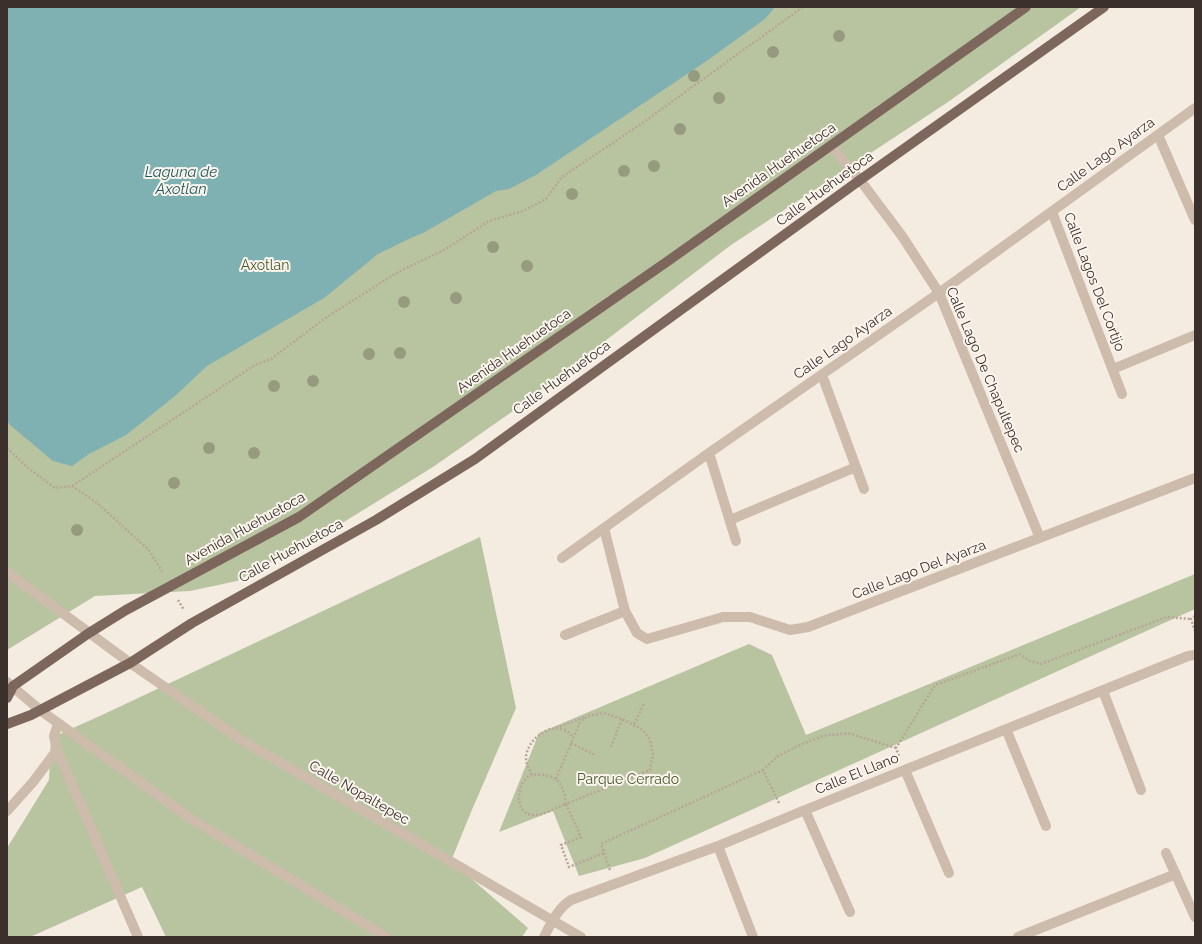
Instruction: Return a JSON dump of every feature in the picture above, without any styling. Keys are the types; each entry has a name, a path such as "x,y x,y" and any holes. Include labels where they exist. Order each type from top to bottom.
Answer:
{"main road":[{"name":"Avenida Huehuetoca","path":"7,698 10,684 126,610 299,517 661,266 1026,7"},
{"name":"Calle Huehuetoca","path":"7,724 32,716 40,710 130,664 192,623 376,520 475,459 860,180 1104,7"}],"street":[{"name":"Calle Lago Ayarza","path":"562,558 709,453 939,294 1195,108"},
{"path":"1158,135 1195,220"},
{"name":"Calle Lago De Chapultepec","path":"831,146 860,180 902,236 939,294 1040,538"},
{"name":"Calle Lagos Del Cortijo","path":"1052,212 1113,369 1195,334"},
{"path":"1113,369 1122,394"},
{"path":"822,375 864,489"},
{"path":"709,453 736,541"},
{"path":"730,520 856,467"},
{"name":"Calle Lago Del Ayarza","path":"624,611 637,633 647,639 723,617 750,617 790,630 808,627 1195,478"},
{"path":"565,635 624,611 604,528"},
{"name":"Calle Nopaltepec","path":"7,572 130,664 244,741 581,937"},
{"name":"Calle El Llano","path":"544,937 560,909 571,900 718,846 1188,656 1195,655"},
{"path":"10,684 58,724 190,818 386,937"},
{"path":"1103,691 1142,790"},
{"path":"58,724 54,736 57,750 138,937"},
{"path":"1006,729 1046,826"},
{"path":"7,811 33,782 57,750"},
{"path":"905,770 949,873"},
{"path":"805,810 850,912"},
{"path":"718,846 753,937"},
{"path":"1166,853 1195,917"},
{"path":"1018,937 1176,874"}],"path":[{"path":"7,448 27,467 55,488 72,486 255,365 271,359 327,317 398,272 444,250 489,221 523,211 546,199 562,177 641,124 803,7"},
{"path":"72,486 96,502 149,550 192,623"},
{"path":"896,748 936,685 1020,654 1030,661 1041,664 1167,617 1191,619 1195,616"},
{"path":"1191,619 1195,631"},
{"path":"634,724 644,704"},
{"path":"532,775 527,766 526,756 529,746 534,739 545,732 588,716 604,713 622,718 643,730 650,740 653,754 650,770 566,804 538,815 528,814 523,810 519,802 520,791 524,781 532,775 546,775 556,779 562,786 566,804 581,837 561,845 569,867 604,853"},
{"path":"556,779 580,722 588,716"},
{"path":"611,747 622,718"},
{"path":"556,728 565,730 574,738"},
{"path":"615,883 601,844 763,770 778,756 800,745 823,736 848,733 896,748"},
{"path":"571,743 595,755"},
{"path":"896,748 905,770"},
{"path":"763,770 779,803"}],"green space":[{"name":"Axotlan","path":"7,7 1081,7 948,102 731,245 513,411 433,467 339,525 237,581 190,591 95,596 7,650"},
{"path":"480,537 516,708 451,861 528,928 522,937 166,937 142,887 30,937 7,937 7,848 49,780 51,738"},
{"name":"Parque Cerrado","path":"1195,574 1195,609 645,858 579,876 553,811 499,832 539,733 749,644 772,655 806,735"}],"water":[{"name":"Laguna de Axotlan","path":"7,7 775,7 766,18 708,60 536,175 509,189 496,191 423,233 378,254 324,298 207,366 175,396 126,435 89,454 72,466 53,461 10,425 7,420"}]}
